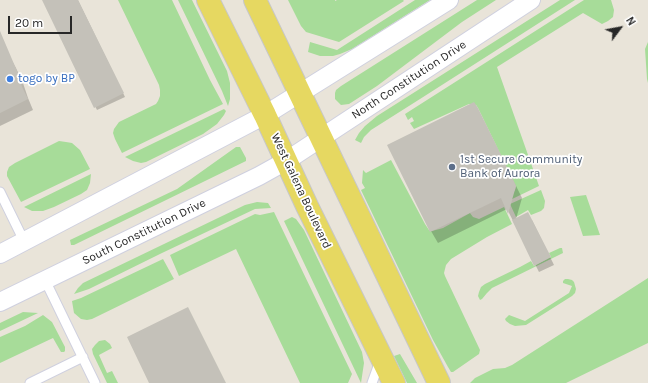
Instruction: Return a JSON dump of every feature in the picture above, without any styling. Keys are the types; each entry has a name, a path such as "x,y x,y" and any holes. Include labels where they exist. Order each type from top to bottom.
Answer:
{"main road":[{"name":"West Galena Boulevard","path":"208,0 394,383"},
{"path":"255,0 439,383"}],"street":[{"path":"0,254 265,115 449,0"},
{"name":"North Constitution Drive","path":"286,161 531,0"},
{"name":"South Constitution Drive","path":"0,302 252,180 286,161"}],"lane":[{"path":"0,192 24,241"},
{"path":"45,280 96,383"},
{"path":"30,383 83,357"},
{"path":"372,383 381,357"}],"green space":[{"path":"118,0 172,0 223,104 122,153 113,133 114,129 119,122 156,104 160,96 160,90 159,85"},
{"path":"178,0 192,0 227,71 230,83 230,99 228,106 222,91"},
{"path":"288,0 404,1 339,42 306,32 301,26"},
{"path":"415,0 430,0 352,49 333,56 320,56 308,52 310,42 337,50"},
{"path":"477,0 496,0 462,22 377,86 349,104 341,105 335,99 336,90 341,86"},
{"path":"560,0 575,0 371,130 364,137 361,143 355,140 365,126 377,116"},
{"path":"584,0 611,0 614,10 613,17 602,24 583,13 497,67 539,186 508,201 516,186 476,105 469,104 414,129 410,123 414,121 412,117 408,120 405,114"},
{"path":"648,42 648,83 645,49"},
{"path":"224,109 226,111 217,124 203,134 146,162 141,163 125,157"},
{"path":"59,141 72,143 80,150 90,169 21,202 7,176 9,167"},
{"path":"236,147 240,147 246,161 74,245 71,245 70,240 177,189"},
{"path":"391,160 429,230 432,231 443,228 470,213 473,217 479,219 504,207 512,224 451,259 446,265 444,273 445,276 480,350 479,354 453,372 451,372 433,340 361,190 365,188 362,183 363,170 366,173"},
{"path":"91,174 90,183 87,190 81,194 43,211 32,211 24,207"},
{"path":"541,190 545,201 544,208 541,211 531,215 528,210 516,217 510,204"},
{"path":"586,195 600,235 583,236 570,197"},
{"path":"257,202 268,203 271,208 255,209 89,289 74,294 83,283 245,205"},
{"path":"274,212 352,374 348,383 300,383 236,249 179,276 170,255 255,214 260,215"},
{"path":"292,217 296,219 304,230 362,352 364,363 361,383 284,221"},
{"path":"562,248 563,253 492,288 480,300 478,296 479,292 481,287 485,284 531,261 534,266 551,257 549,253"},
{"path":"163,259 174,279 92,319 81,319 74,313 72,301"},
{"path":"648,278 648,343 566,383 470,383 475,378 493,369 505,368 512,365"},
{"path":"565,279 572,280 574,282 576,289 572,296 526,325 515,326 506,321 505,319 509,315 525,321 569,293 572,286 563,283"},
{"path":"23,312 38,313 0,331 0,323"},
{"path":"43,315 52,322 65,347 65,351 61,352 53,338 0,363 0,337 25,326"},
{"path":"105,340 112,348 99,355 107,373 112,371 118,383 107,383 93,354 92,349 95,345 99,341"},
{"path":"400,354 417,383 407,383 394,356"}],"building":[{"path":"42,0 78,0 124,93 94,108"},
{"name":"togo by BP","path":"0,31 28,99 0,113"},
{"name":"1st Secure Community Bank of Aurora","path":"474,102 516,186 508,214 501,198 430,232 387,145"},
{"path":"528,212 551,257 534,266 512,220"},
{"path":"188,307 226,383 149,383 127,337"}],"place":[{"name":"togo by BP","path":"10,79"},
{"name":"1st Secure Community Bank of Aurora","path":"452,167"}]}
